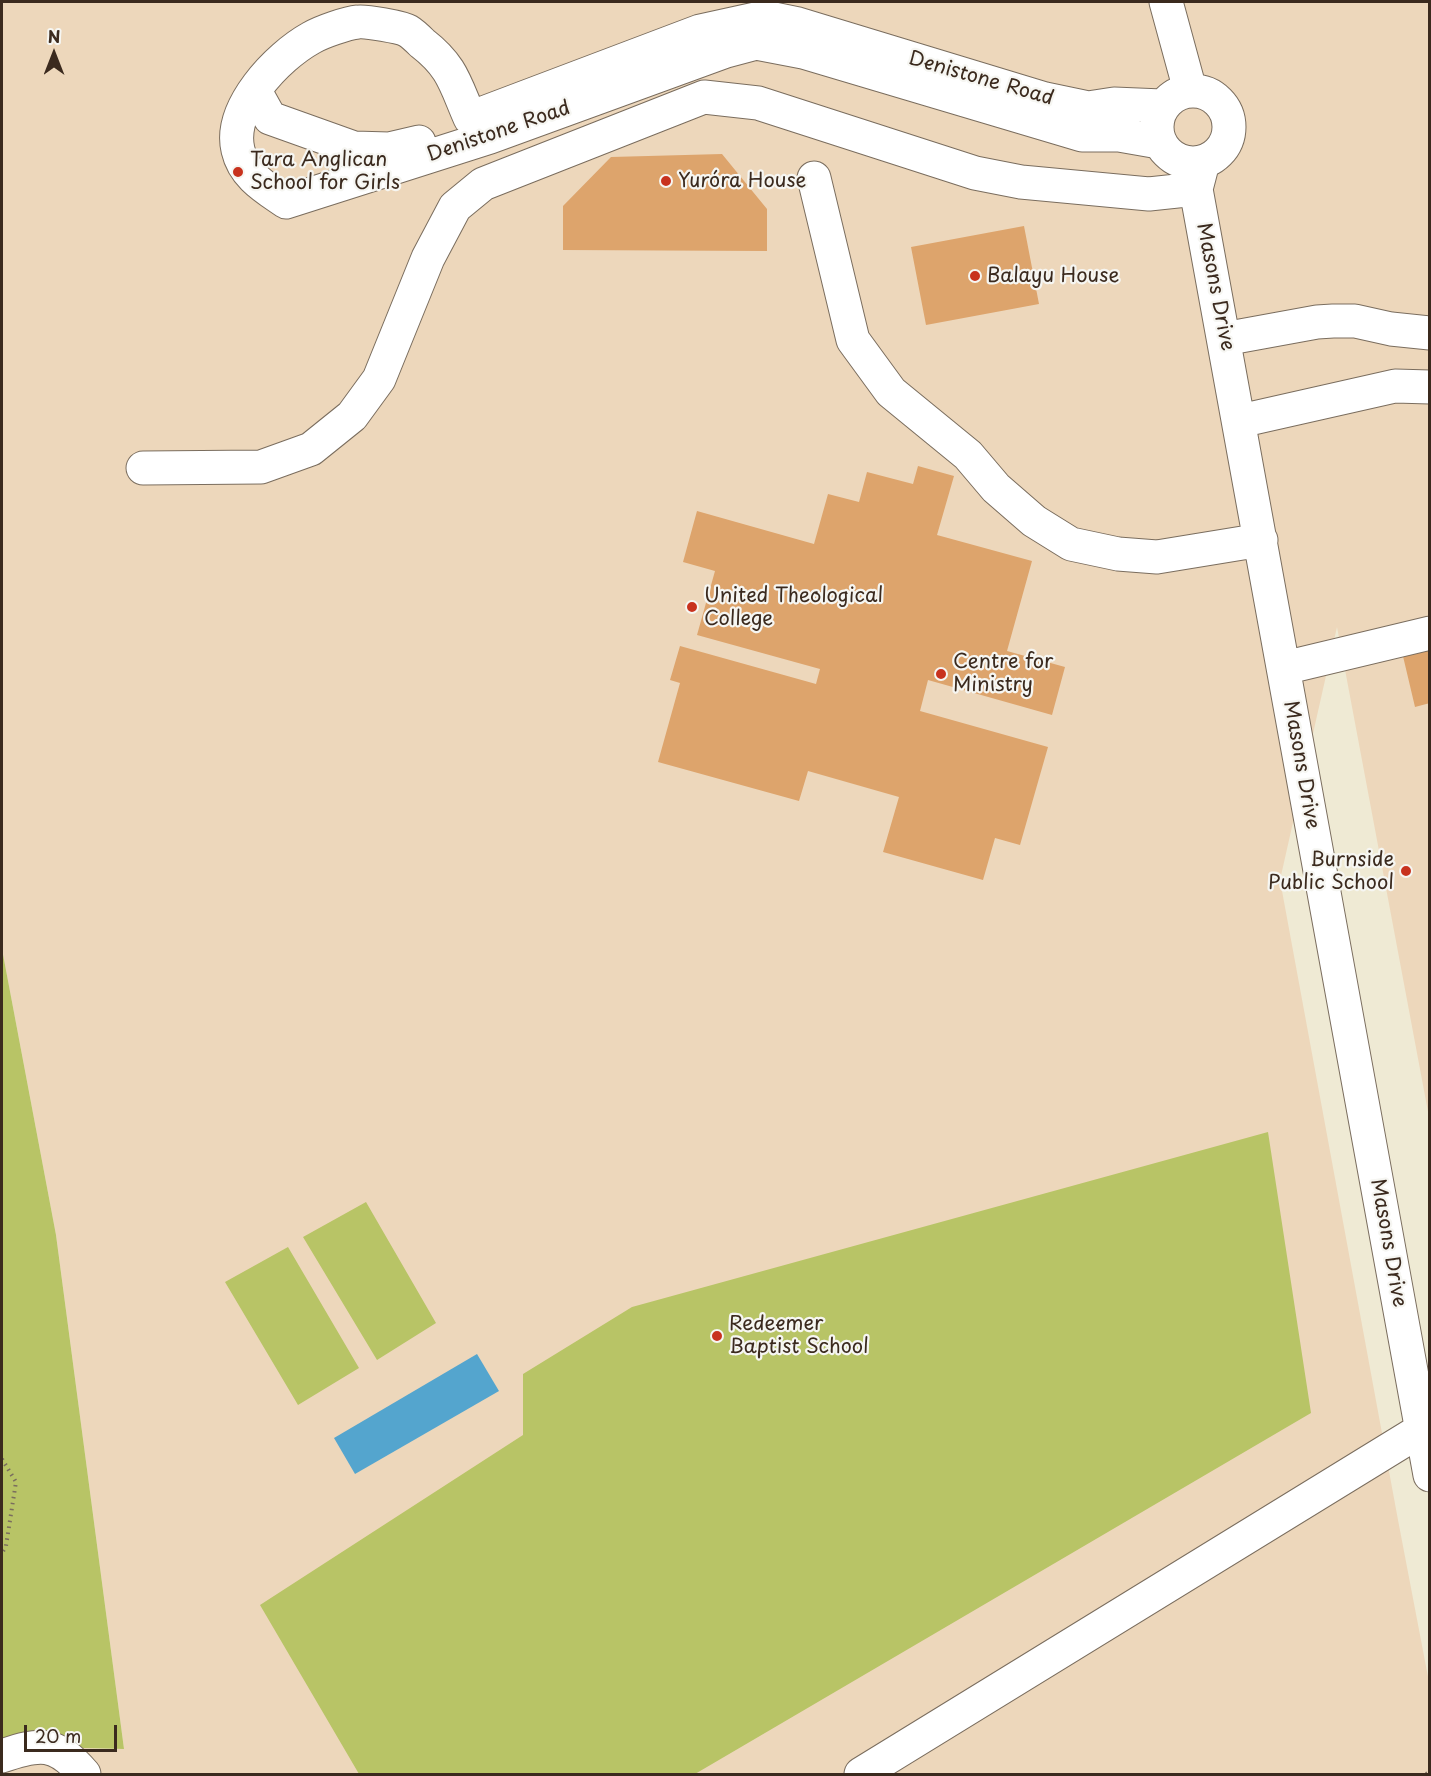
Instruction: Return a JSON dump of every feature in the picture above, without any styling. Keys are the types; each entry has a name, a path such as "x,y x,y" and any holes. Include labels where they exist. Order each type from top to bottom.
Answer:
{"street":[{"path":"1166,2 1190,90"},
{"name":"Denistone Road","path":"1159,142 1119,135 1082,135 803,52 756,42 490,137 286,202 253,179 243,165 238,150 236,131 244,108 270,69 311,37 360,21 407,31 430,49 446,66 456,82 470,118 700,31 764,17 798,24 1045,99 1088,108 1114,104 1162,106"},
{"path":"143,468 261,467 311,449 352,416 379,379 428,258 455,207 483,184 704,97 758,104 975,173 1021,182 1149,194 1200,176 1225,144 1229,125 1226,113 1221,104 1203,92 1190,90 1171,97 1162,106 1157,117 1156,130 1159,142 1167,153 1177,160 1190,163 1200,176"},
{"path":"255,91 270,118 354,148 389,149 435,138 470,118"},
{"name":"Masons Drive","path":"1200,176 1224,339 1284,668 1418,1348 1421,1430 1430,1475"},
{"path":"814,178 853,340 891,392 968,454 996,488 1034,521 1071,544 1118,554 1157,557 1261,540"},
{"path":"1224,339 1334,321 1355,321 1391,329 1430,333"},
{"path":"1239,422 1395,386 1430,387"},
{"path":"1284,668 1430,633"},
{"path":"861,1774 1421,1430"},
{"path":"2,1756 27,1747 46,1747 61,1753 84,1774"}],"path":[{"path":"2,1459 16,1482 6,1546 2,1553"}],"shaded area":[{"path":"2,2 1429,2 1429,1117 1337,627 1280,880 1429,1682 1429,1774 2,1774 2,1746 124,1749 56,1235 2,949"}],"green space":[{"path":"2,949 56,1235 124,1749 2,1746"},
{"path":"1268,1132 1311,1413 695,1774 359,1774 260,1605 523,1435 523,1374 632,1307"},
{"path":"366,1202 436,1323 377,1360 303,1237"},
{"path":"288,1247 359,1368 298,1405 225,1282"}],"water":[{"path":"477,1354 499,1391 355,1474 334,1438"}],"building":[{"name":"Yuróra House","path":"722,154 767,209 767,251 563,250 563,206 611,157"},
{"name":"Balayu House","path":"1024,226 1039,304 926,325 911,247"},
{"name":"Centre for Ministry","path":"918,466 954,476 937,535 1032,561 1007,651 1065,667 1052,715 928,680 920,711 1048,747 1020,845 995,838 983,880 883,852 899,797 808,771 799,801 658,762 680,683 670,680 680,646 816,684 820,669 697,635 715,571 683,562 697,511 814,544 828,494 859,502 867,472 913,484"},
{"path":"1430,645 1430,703 1415,707 1402,652"}],"place":[{"name":"Tara Anglican School for Girls","path":"238,172"},
{"name":"Yuróra House","path":"666,181"},
{"name":"Balayu House","path":"975,276"},
{"name":"United Theological College","path":"692,607"},
{"name":"Centre for Ministry","path":"941,674"},
{"name":"Burnside Public School","path":"1406,871"},
{"name":"Redeemer Baptist School","path":"717,1336"}]}
